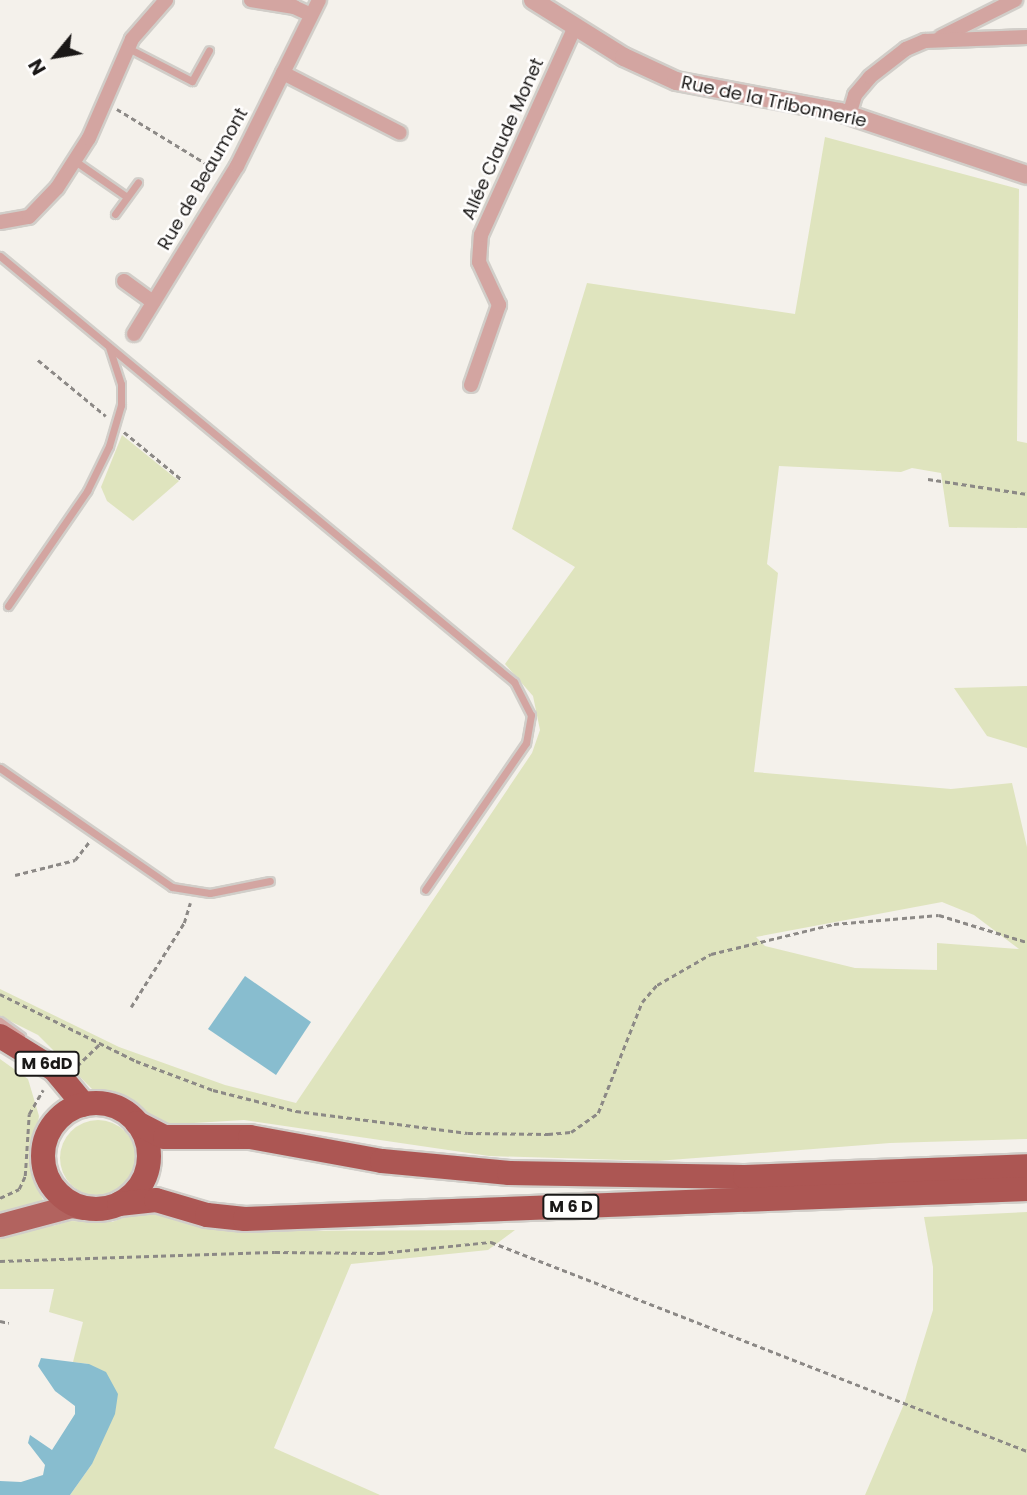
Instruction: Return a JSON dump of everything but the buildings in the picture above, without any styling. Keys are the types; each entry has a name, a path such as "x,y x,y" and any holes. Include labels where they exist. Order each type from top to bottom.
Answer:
{"highway":[{"name":"M 6dD","path":"0,1036 43,1060 84,1105"},
{"path":"84,1105 109,1105 137,1123 148,1147 146,1172 139,1188 119,1204 84,1208 53,1200 44,1165 46,1139 60,1117 84,1105"},
{"name":"M 6 D","path":"137,1123 165,1137 250,1137 382,1161 509,1173 745,1177 1027,1166"},
{"name":"M 6 D","path":"119,1204 156,1199 206,1214 245,1219 1027,1189"}],"main road":[{"path":"0,1225 53,1200"}],"street":[{"path":"0,222 29,218 75,162 128,48 143,23 166,0"},
{"path":"251,0 293,7 311,15"},
{"name":"Rue de Beaumont","path":"134,334 230,178 318,0"},
{"name":"Rue de la Tribonnerie","path":"533,0 575,27 676,81 849,115 1027,175"},
{"path":"849,115 855,95 885,62 906,48 936,40 1015,0"},
{"name":"Allée Claude Monet","path":"471,384 499,305 479,262 481,235 575,27"},
{"path":"936,40 1027,37"},
{"path":"283,73 400,133"},
{"path":"124,281 153,302"}],"lane":[{"path":"128,48 192,81 209,50"},
{"path":"75,162 127,197"},
{"path":"115,214 138,181"},
{"path":"0,256 501,670 524,697 531,715 526,743 425,890"},
{"path":"8,606 87,491 109,446 121,405 121,384 109,346"},
{"path":"0,768 172,887 193,893 270,881"},
{"path":"0,1021 12,1027 43,1060"}],"path":[{"path":"105,102 230,178"},
{"path":"928,479 1027,494"},
{"path":"15,875 75,860 95,834"},
{"path":"131,1007 184,923 193,893"},
{"path":"0,994 136,1061 213,1090 284,1108 468,1133 548,1135 571,1132 598,1114 642,1002 657,985 711,954 834,924 939,915 1027,942"},
{"path":"0,1198 19,1189 25,1176 29,1114 42,1090"},
{"path":"0,1261 275,1252 380,1253 491,1241 1027,1451"},
{"path":"0,1321 9,1323"}],"green space":[{"path":"825,137 1019,189 1017,441 1027,443 1027,528 949,527 941,473 912,468 901,472 779,466 767,564 778,573 754,772 951,789 1012,783 1027,847 1027,1139 890,1143 657,1161 489,1156 244,1120 161,1125 120,1095 92,1089 38,1035 0,1016 0,989 119,1047 225,1085 296,1103 532,753 540,730 533,696 505,664 575,567 512,529 587,283 795,314","holes":["942,902 974,915 1019,949 937,943 937,970 855,968 765,946 756,937"]},
{"path":"122,435 179,481 133,521 107,501 101,487"},
{"path":"1027,686 1027,748 987,736 954,688"},
{"path":"0,1059 28,1079 39,1116 31,1169 53,1226 69,1221 112,1222 145,1210 228,1231 515,1230 488,1250 351,1264 274,1448 380,1495 70,1495 92,1464 89,1364 73,1362 83,1322 49,1312 54,1289 0,1289"},
{"path":"91,1120 105,1120 119,1126 130,1137 134,1143 134,1173 125,1185 113,1194 91,1196 77,1190 66,1179 60,1165 60,1151 66,1137 77,1126"},
{"path":"1027,1212 1027,1495 865,1495 904,1404 933,1310 933,1267 924,1217"}],"water":[{"path":"245,976 311,1022 276,1075 208,1029"},
{"path":"41,1358 89,1364 106,1372 118,1394 115,1414 92,1464 70,1495 0,1495 0,1481 21,1482 43,1475 45,1465 28,1443 30,1435 52,1450 75,1414 75,1406 55,1391 38,1366"}]}
